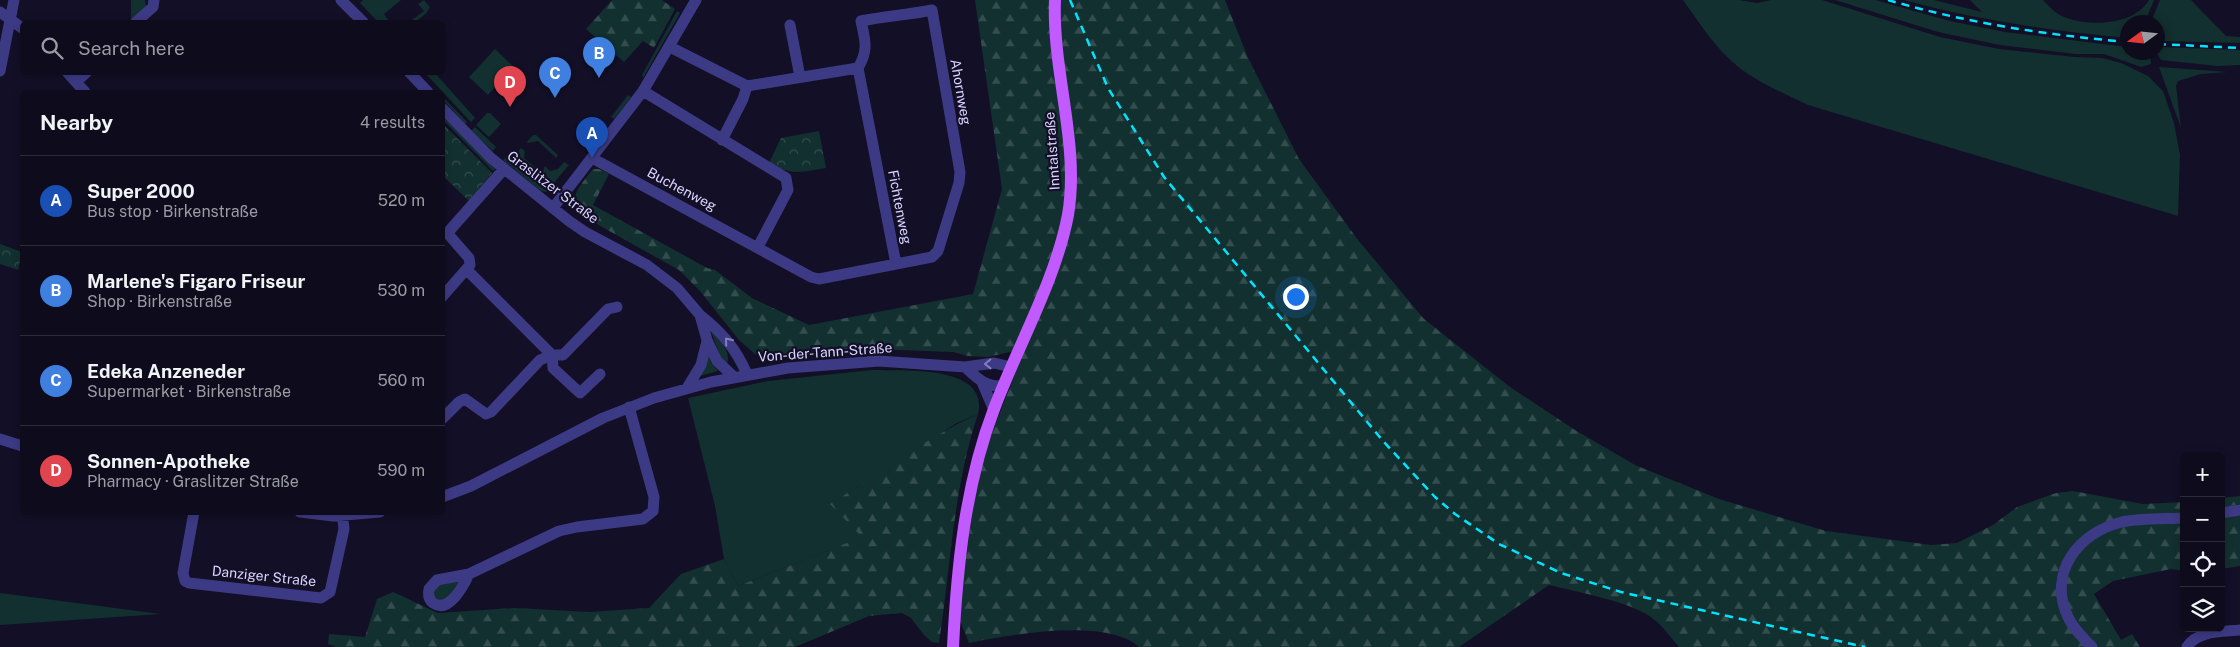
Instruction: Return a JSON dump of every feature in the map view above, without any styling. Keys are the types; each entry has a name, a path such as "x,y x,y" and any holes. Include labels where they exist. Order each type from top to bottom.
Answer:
{"main road":[{"name":"Inntalstraße","path":"953,647 965,520 971,485 1003,386 1058,253 1070,199 1070,154 1055,44 1055,0"}],"street":[{"path":"0,71 5,15 14,0"},
{"path":"138,20 153,7 154,0"},
{"path":"341,0 360,20"},
{"path":"553,208 643,91 696,0"},
{"name":"Ahornweg","path":"858,68 865,57 866,45 861,21 893,14 902,16 932,10 960,172 959,183 936,255 896,264"},
{"path":"5,15 20,26"},
{"path":"790,25 800,77"},
{"path":"670,47 747,86 858,68"},
{"name":"Fichtenweg","path":"758,247 811,277 819,279 896,264 858,68"},
{"path":"70,75 83,90"},
{"path":"76,82 84,75"},
{"path":"412,75 426,90"},
{"path":"722,140 744,99 747,86"},
{"path":"643,91 781,174 788,182 788,190 758,247"},
{"name":"Graslitzer Straße","path":"445,111 504,169 584,232 647,265 665,277 684,295 700,315 731,344 740,357 747,374"},
{"name":"Buchenweg","path":"592,158 758,247"},
{"path":"445,294 470,265 469,258 448,235 450,230 504,169"},
{"path":"467,270 552,355 553,368 580,393 600,374"},
{"path":"445,416 459,402 465,400 480,412 486,414 491,412 540,360 552,355 564,355 608,310 617,307"},
{"name":"Graslitzer Straße","path":"700,315 707,340 717,361 734,377"},
{"name":"Graslitzer Straße","path":"686,388 701,366 707,340"},
{"name":"Von-der-Tann-Straße","path":"445,495 471,486 584,427 629,407 686,388 747,374 792,367 879,361 965,367 994,363 1011,367"},
{"path":"965,367 982,382 994,410"},
{"path":"982,382 1003,386"},
{"path":"469,574 559,531 638,520 648,516 653,511 654,497 629,407"},
{"path":"0,439 20,445"},
{"path":"2225,512 2240,510"},
{"name":"Danziger Straße","path":"193,515 183,573 185,581 322,598 330,592 344,529 342,515"},
{"path":"2092,647 2072,624 2062,598 2062,577 2075,549 2093,534 2123,522 2180,518"},
{"path":"2187,647 2199,635 2240,630"}],"green space":[{"path":"131,0 145,0 146,6 131,20"},
{"path":"363,0 401,0 384,14 388,20 376,20 360,3"},
{"path":"424,0 430,7 429,10 418,20 412,20 424,11 418,4"},
{"path":"612,0 662,0 675,9 654,48 643,41 624,62 586,29"},
{"path":"975,0 1050,0 1050,40 1064,138 1067,184 1064,209 1052,257 1014,351 988,357 968,356 953,352 874,349 763,356 755,354 739,340 700,291 679,270 586,218 579,212 575,200 579,187 593,169 599,169 609,174 593,205 707,268 715,270 752,298 809,325 973,294 1002,189"},
{"path":"1060,0 1225,0 1248,58 1299,159 1358,240 1424,319 1510,387 1575,430 1635,465 1719,499 1826,531 1931,545 1957,543 1993,525 2017,507 2056,493 2073,491 2143,504 2180,502 2180,514 2092,529 2078,540 2063,559 2056,584 2087,647 1679,647 1656,621 1636,609 1599,597 1549,585 1459,647 1139,647 1124,638 1082,630 1032,633 969,643 960,621 962,587 976,485 988,443 1062,255 1067,236"},
{"path":"1683,0 1739,0 1757,3 1771,0 1822,0 1940,37 1999,49 2102,58 2121,63 2148,76 2163,91 2174,123 2180,155 2178,216 1808,105 1742,70 1714,42"},
{"path":"1835,0 1875,0 1950,21 2005,32 2120,46 2120,60 2104,54 2075,54 2000,45 1938,32"},
{"path":"1904,0 1934,0 1982,12 1970,0 2043,0 2060,15 2070,19 2095,23 2120,20 2120,37 2015,24"},
{"path":"2149,0 2154,0 2148,15 2132,15 2142,9"},
{"path":"2160,0 2191,0 2226,36 2240,37 2240,43 2165,41 2165,15 2154,15"},
{"path":"677,11 680,13 643,78 642,75"},
{"path":"2165,47 2240,50 2240,65 2217,66 2161,60 2165,60"},
{"path":"495,49 514,67 488,95 469,77"},
{"path":"2121,60 2151,60 2151,64 2141,67"},
{"path":"2159,67 2228,72 2201,74 2178,81 2176,86 2181,128"},
{"path":"427,75 437,75 475,118 471,122 445,94 445,90 441,90"},
{"path":"628,95 631,97 614,119 611,117"},
{"path":"445,99 467,122 465,124 445,102"},
{"path":"487,113 490,113 501,124 489,137 476,125"},
{"path":"445,119 495,169 493,171 445,122"},
{"path":"445,126 492,173 469,201 445,178"},
{"path":"475,127 496,147 493,151 471,131"},
{"path":"819,131 826,168 796,172 784,170 769,163 781,138"},
{"path":"533,135 536,135 558,155 556,158 538,141 527,142"},
{"path":"521,148 525,151 524,158 542,173 545,166 550,171 558,169 564,162 569,165 553,184 514,156"},
{"path":"508,156 551,186 546,192 541,191 503,160"},
{"path":"0,244 20,251 18,270 0,264"},
{"path":"710,329 728,354 727,364 721,358"},
{"path":"709,356 718,371 700,376"},
{"path":"872,370 921,371 957,378 971,386 978,398 978,414 957,423 831,504 863,537 738,586 724,559 715,506 688,398 768,381"},
{"path":"978,414 963,471 958,499 939,643 932,642 911,618 902,613 869,616 795,647 336,647 328,644 329,634 365,637 377,599 393,592 438,613 514,608 590,612 649,608 681,574 724,559 738,586 862,537 830,504 921,445"},
{"path":"2240,496 2240,504 2225,507 2225,498"},
{"path":"2240,515 2240,566 2225,568 2225,542 2225,517"},
{"path":"2180,523 2180,570 2171,569 2113,581 2094,594 2121,640 2132,634 2140,647 2097,647 2082,632 2071,614 2066,584 2070,570 2076,557 2098,537 2111,530 2140,524"},
{"path":"458,581 460,584 444,599 436,599 433,595 434,589 439,585"},
{"path":"0,593 161,614 0,625"}],"railway":[{"path":"1070,0 1108,88 1164,177 1383,441 1435,497 1455,514 1499,544 1561,573 1621,592 1865,647"},
{"path":"1888,0 1977,22 2067,36 2120,41"},
{"path":"2165,44 2240,48"}],"place":[{"name":"Marlene's Figaro Friseur","path":"599,78"},
{"name":"Edeka Anzeneder","path":"555,98"},
{"name":"Sonnen-Apotheke","path":"510,107"},
{"name":"Super 2000","path":"592,158"}]}
